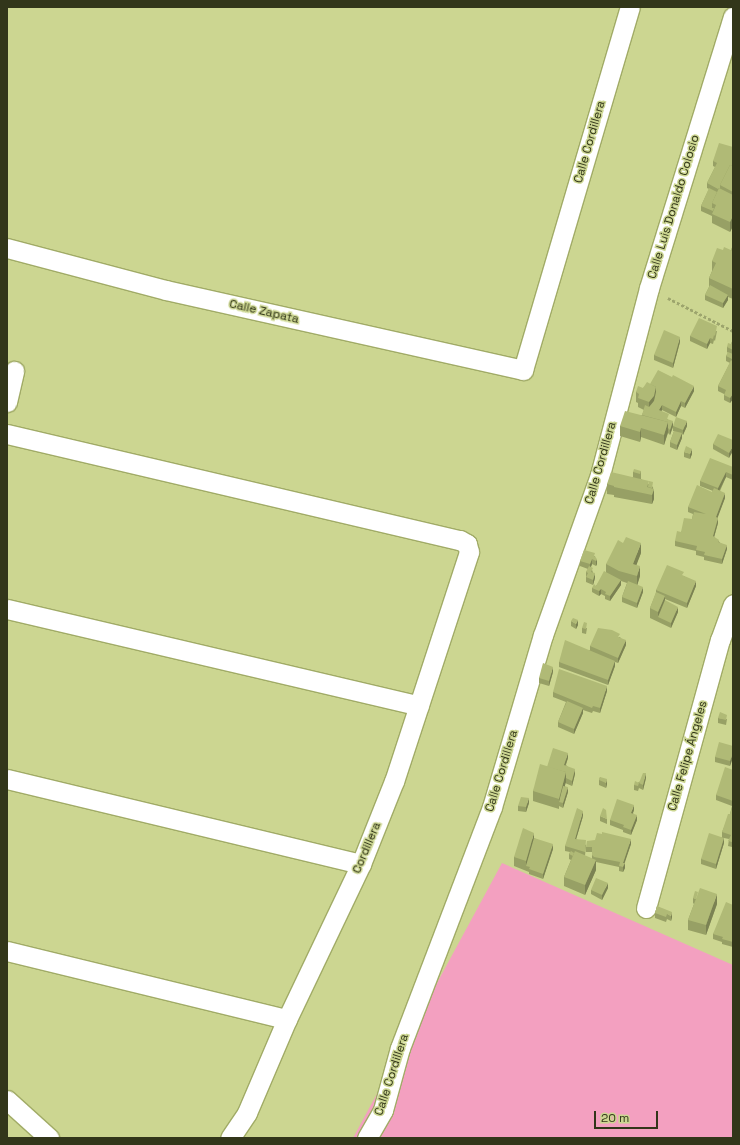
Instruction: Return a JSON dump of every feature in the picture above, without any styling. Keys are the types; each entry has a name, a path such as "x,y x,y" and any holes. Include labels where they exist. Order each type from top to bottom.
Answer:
{"street":[{"name":"Calle Cordillera","path":"523,370 630,7"},
{"name":"Calle Luis Donaldo Colosio","path":"619,397 649,288 733,17"},
{"name":"Calle Zapata","path":"7,248 166,290 523,370"},
{"path":"7,402 14,371"},
{"name":"Calle Cordillera","path":"367,1138 383,1110 400,1048 492,807 543,635 600,475 619,397"},
{"name":"Cordillera","path":"7,434 460,540 467,544 469,552 419,706 394,781 361,864 287,1019 247,1113 230,1138"},
{"name":"Calle Felipe Ángeles","path":"646,908 720,640 733,604"},
{"path":"7,609 419,706"},
{"path":"7,779 361,864"},
{"path":"7,951 287,1019"},
{"path":"7,1100 50,1138"}],"path":[{"path":"649,288 733,331"}],"shaded area":[{"path":"502,863 733,965 733,1138 353,1138"}],"building":[{"path":"719,143 733,147 733,166 730,165 720,188 718,189 707,183 717,163 713,161"},
{"path":"730,165 733,166 733,192 720,185"},
{"path":"709,188 717,192 712,203 712,208 714,208 713,211 701,206"},
{"path":"719,188 733,195 733,216 730,222 712,214 716,205 712,203"},
{"path":"724,247 733,251 733,289 709,278 716,263 712,261 717,248 723,250"},
{"path":"710,285 728,295 723,303 705,295"},
{"path":"699,318 717,326 715,336 714,335 713,339 710,338 707,344 690,336"},
{"path":"664,330 680,337 673,363 654,355"},
{"path":"733,339 733,350 727,347 728,343 731,344"},
{"path":"728,352 733,354 732,359 726,356"},
{"path":"731,360 733,362 733,394 730,398 724,395 726,390 718,386"},
{"path":"658,370 672,377 673,375 694,386 685,403 681,401 676,412 662,405 659,410 669,414 667,419 673,421 670,430 668,428 668,422 642,415 645,405 649,407 654,401 656,387 650,384"},
{"path":"647,382 656,387 654,396 649,402 638,398 639,394 636,392 638,386 643,388"},
{"path":"625,411 668,422 664,435 641,428 640,432 620,426"},
{"path":"676,417 687,421 683,430 673,426"},
{"path":"674,431 682,433 677,445 670,442"},
{"path":"718,434 733,440 733,446 729,453 713,444"},
{"path":"686,446 692,449 690,454 684,452"},
{"path":"710,458 733,467 733,475 726,472 718,488 700,481"},
{"path":"634,469 641,471 640,474 633,472"},
{"path":"611,472 649,481 647,487 654,489 652,495 614,487 607,484"},
{"path":"649,481 653,482 652,488 648,487"},
{"path":"697,485 712,492 714,488 725,493 716,517 718,518 713,536 719,540 718,542 727,545 722,559 704,555 705,552 696,550 697,546 675,541 677,531 681,532 684,518 692,519 694,512 706,514 688,507"},
{"path":"626,537 641,543 633,564 640,566 637,576 619,571 606,564 618,540 623,543"},
{"path":"584,550 595,553 594,556 597,559 596,561 592,559 590,564 580,561"},
{"path":"667,565 684,572 682,575 696,581 687,603 656,590"},
{"path":"589,566 593,568 591,572 595,573 593,580 586,577 588,573 586,572"},
{"path":"604,571 621,580 610,596 605,594 606,592 601,589 599,591 592,588 594,584 596,586"},
{"path":"628,581 643,587 637,603 622,597"},
{"path":"656,592 665,596 658,612 650,608"},
{"path":"665,600 678,607 671,623 658,617"},
{"path":"573,618 578,620 576,624 571,621"},
{"path":"584,622 587,623 586,629 582,628"},
{"path":"598,628 612,630 620,634 618,637 626,640 618,658 590,646"},
{"path":"565,640 615,661 608,680 559,662"},
{"path":"543,663 553,667 549,681 539,678"},
{"path":"559,669 607,686 600,708 593,706 592,708 553,692"},
{"path":"567,701 583,708 574,729 558,722"},
{"path":"720,712 727,715 726,720 718,718"},
{"path":"719,742 733,746 733,753 730,761 715,757"},
{"path":"553,748 568,753 564,765 575,769 572,781 566,778 566,772 547,767"},
{"path":"540,764 566,772 559,799 533,791"},
{"path":"725,767 733,770 733,801 716,795"},
{"path":"643,773 646,773 643,785 639,783"},
{"path":"600,777 607,779 606,783 599,780"},
{"path":"635,781 639,783 638,786 634,785"},
{"path":"563,786 568,787 563,803 559,802"},
{"path":"521,797 529,798 526,807 518,806"},
{"path":"617,799 634,805 631,813 637,815 631,830 623,827 624,825 610,820"},
{"path":"733,805 732,842 728,841 731,835 722,832 728,814 730,814"},
{"path":"577,808 583,811 575,839 586,840 585,852 565,846"},
{"path":"603,808 606,810 607,819 600,816"},
{"path":"523,828 534,833 526,861 514,857"},
{"path":"602,832 631,839 623,867 619,866 620,862 594,857 592,855 592,847 586,847 587,841 595,840 597,833 602,834"},
{"path":"709,833 724,838 716,864 701,859"},
{"path":"534,838 553,844 543,874 529,869 530,867 526,866"},
{"path":"571,851 574,853 573,856 569,854"},
{"path":"575,851 596,860 585,885 564,877"},
{"path":"596,878 608,883 602,895 591,890"},
{"path":"700,888 717,894 706,925 688,920"},
{"path":"695,891 698,892 696,899 693,898"},
{"path":"726,902 733,905 733,942 722,939 723,937 713,934"},
{"path":"657,906 672,912 671,916 667,914 666,917 655,913"}]}
